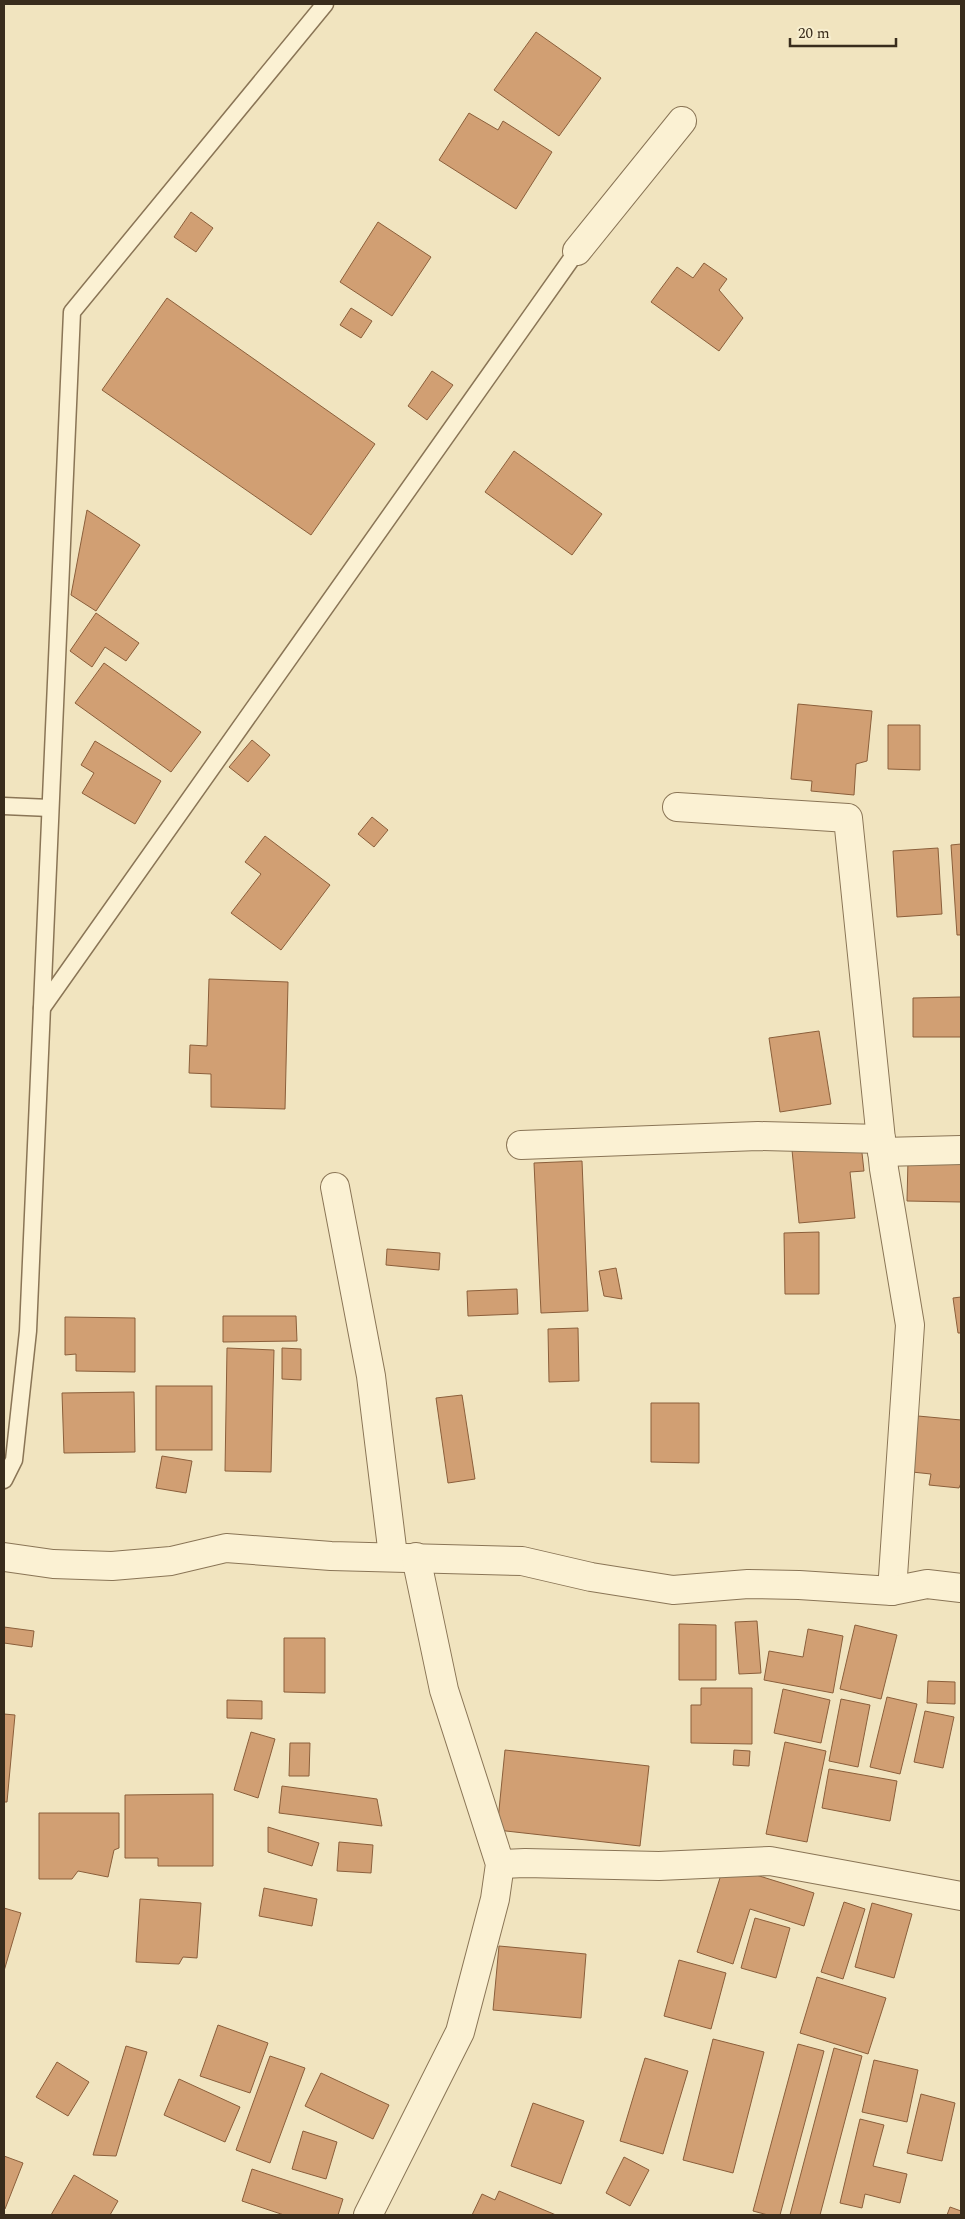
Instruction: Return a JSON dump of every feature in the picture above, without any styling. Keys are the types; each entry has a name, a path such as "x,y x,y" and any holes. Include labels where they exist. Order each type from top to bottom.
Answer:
{"street":[{"path":"577,251 682,121"},
{"path":"678,807 848,818 881,1145 910,1325 892,1592"},
{"path":"522,1145 758,1136 961,1150"},
{"path":"335,1187 404,1557 444,1690 500,1864 493,1907 460,2032 368,2215"},
{"path":"4,1557 54,1564 112,1566 171,1561 226,1548 330,1556 522,1561 591,1577 673,1590 748,1584 799,1585 892,1592 927,1584 961,1588"},
{"path":"500,1864 658,1866 770,1861 961,1896"}],"lane":[{"path":"4,1480 14,1460 28,1331 72,312 325,4"},
{"path":"42,1009 577,251"},
{"path":"4,806 50,808"}],"building":[{"path":"536,32 601,78 559,136 494,90"},
{"path":"469,113 498,130 503,121 552,152 516,209 439,160"},
{"path":"191,212 213,228 196,252 174,237"},
{"path":"378,222 431,257 392,316 340,282"},
{"path":"704,263 727,279 719,290 743,318 719,351 651,302 677,267 693,278"},
{"path":"167,298 375,444 311,535 102,390"},
{"path":"351,308 372,321 361,338 340,325"},
{"path":"432,371 453,385 427,420 408,406"},
{"path":"514,451 602,514 572,555 485,492"},
{"path":"87,510 140,545 96,611 71,595"},
{"path":"96,613 139,643 126,661 105,647 92,667 70,651"},
{"path":"104,663 201,732 171,772 75,703"},
{"path":"798,704 872,711 867,761 856,764 854,795 811,791 812,781 791,779"},
{"path":"888,725 920,725 920,770 888,769"},
{"path":"252,740 270,755 248,782 229,767"},
{"path":"95,741 161,781 135,824 82,793 94,773 81,765"},
{"path":"372,817 388,830 374,847 358,834"},
{"path":"265,836 330,885 281,950 231,913 261,874 245,862"},
{"path":"961,844 961,935 957,935 951,845"},
{"path":"938,848 942,914 897,917 893,851"},
{"path":"209,979 288,982 285,1109 211,1107 211,1074 189,1073 190,1045 207,1046"},
{"path":"961,997 961,1037 913,1037 913,998"},
{"path":"819,1031 831,1104 780,1112 769,1038"},
{"path":"861,1144 864,1171 850,1172 855,1218 799,1223 792,1150"},
{"path":"908,1160 961,1161 961,1202 907,1201"},
{"path":"582,1161 588,1311 541,1313 534,1163"},
{"path":"819,1232 819,1294 785,1294 784,1233"},
{"path":"387,1249 440,1253 439,1270 386,1265"},
{"path":"616,1268 622,1299 604,1296 599,1271"},
{"path":"517,1289 518,1314 468,1316 467,1291"},
{"path":"961,1297 961,1333 958,1333 953,1298"},
{"path":"223,1316 296,1316 297,1341 223,1342"},
{"path":"65,1317 135,1318 135,1372 76,1371 76,1354 65,1355"},
{"path":"578,1328 579,1381 549,1382 548,1329"},
{"path":"227,1348 274,1350 271,1472 225,1471"},
{"path":"282,1348 301,1349 301,1380 282,1379"},
{"path":"156,1386 212,1386 212,1450 156,1450"},
{"path":"134,1392 135,1452 64,1453 62,1393"},
{"path":"462,1395 475,1479 448,1483 436,1398"},
{"path":"651,1403 699,1403 699,1463 651,1462"},
{"path":"918,1416 961,1420 961,1483 959,1488 929,1485 931,1474 912,1472"},
{"path":"162,1456 192,1461 186,1493 156,1488"},
{"path":"757,1621 761,1673 739,1674 735,1622"},
{"path":"679,1624 716,1625 716,1680 679,1680"},
{"path":"855,1625 897,1635 881,1699 840,1689"},
{"path":"4,1627 34,1631 32,1647 4,1643"},
{"path":"808,1629 843,1636 833,1693 764,1680 769,1651 803,1657"},
{"path":"284,1638 325,1638 325,1693 284,1692"},
{"path":"928,1681 955,1682 955,1704 927,1703"},
{"path":"701,1688 752,1688 752,1744 691,1743 691,1705 701,1705"},
{"path":"783,1689 830,1700 821,1743 774,1733"},
{"path":"887,1697 917,1704 900,1774 870,1767"},
{"path":"841,1699 870,1705 858,1767 829,1761"},
{"path":"227,1700 262,1701 262,1719 227,1718"},
{"path":"925,1711 954,1717 943,1768 914,1762"},
{"path":"4,1714 15,1715 7,1802 4,1802"},
{"path":"251,1732 275,1739 258,1798 234,1790"},
{"path":"785,1742 826,1751 807,1842 766,1834"},
{"path":"290,1743 310,1743 309,1776 289,1776"},
{"path":"505,1750 649,1766 640,1846 497,1830"},
{"path":"734,1750 750,1751 749,1766 733,1765"},
{"path":"829,1769 897,1781 890,1821 822,1808"},
{"path":"282,1786 377,1799 382,1826 279,1813"},
{"path":"213,1794 213,1866 158,1866 158,1858 125,1858 125,1795"},
{"path":"39,1813 119,1813 119,1848 114,1850 108,1877 78,1871 72,1879 39,1879"},
{"path":"268,1827 319,1843 312,1866 268,1852"},
{"path":"339,1842 373,1845 371,1873 337,1871"},
{"path":"724,1865 814,1893 804,1926 750,1909 733,1964 697,1952"},
{"path":"264,1888 317,1899 312,1926 259,1916"},
{"path":"140,1899 201,1903 197,1958 183,1957 179,1964 136,1962"},
{"path":"844,1902 865,1909 843,1979 821,1972"},
{"path":"872,1903 912,1914 894,1978 855,1967"},
{"path":"4,1908 21,1913 4,1971"},
{"path":"755,1918 790,1928 776,1978 741,1968"},
{"path":"499,1946 586,1954 581,2018 493,2010"},
{"path":"679,1960 726,1973 711,2029 664,2016"},
{"path":"817,1977 886,1998 868,2054 800,2033"},
{"path":"218,2025 268,2043 250,2093 200,2076"},
{"path":"713,2039 764,2052 733,2173 683,2160"},
{"path":"798,2044 824,2051 780,2215 768,2215 753,2211"},
{"path":"126,2046 147,2052 116,2156 93,2155"},
{"path":"834,2048 862,2056 820,2215 790,2215"},
{"path":"270,2056 305,2068 270,2163 236,2150"},
{"path":"645,2058 688,2071 663,2154 620,2141"},
{"path":"874,2060 918,2070 907,2122 862,2112"},
{"path":"57,2062 89,2082 68,2116 36,2097"},
{"path":"321,2073 389,2105 373,2139 305,2106"},
{"path":"179,2079 240,2107 225,2142 164,2115"},
{"path":"921,2094 955,2103 942,2161 907,2153"},
{"path":"533,2103 584,2121 561,2184 511,2166"},
{"path":"860,2119 884,2125 873,2166 907,2174 900,2203 865,2194 862,2208 840,2203"},
{"path":"303,2131 337,2142 326,2179 292,2169"},
{"path":"4,2156 23,2163 5,2209 4,2209"},
{"path":"624,2157 649,2170 630,2206 606,2193"},
{"path":"252,2169 343,2199 338,2215 284,2215 242,2201"},
{"path":"74,2175 118,2201 110,2215 51,2215"},
{"path":"499,2191 556,2215 472,2215 482,2194 495,2200"},
{"path":"950,2207 961,2211 961,2215 947,2215"}]}
